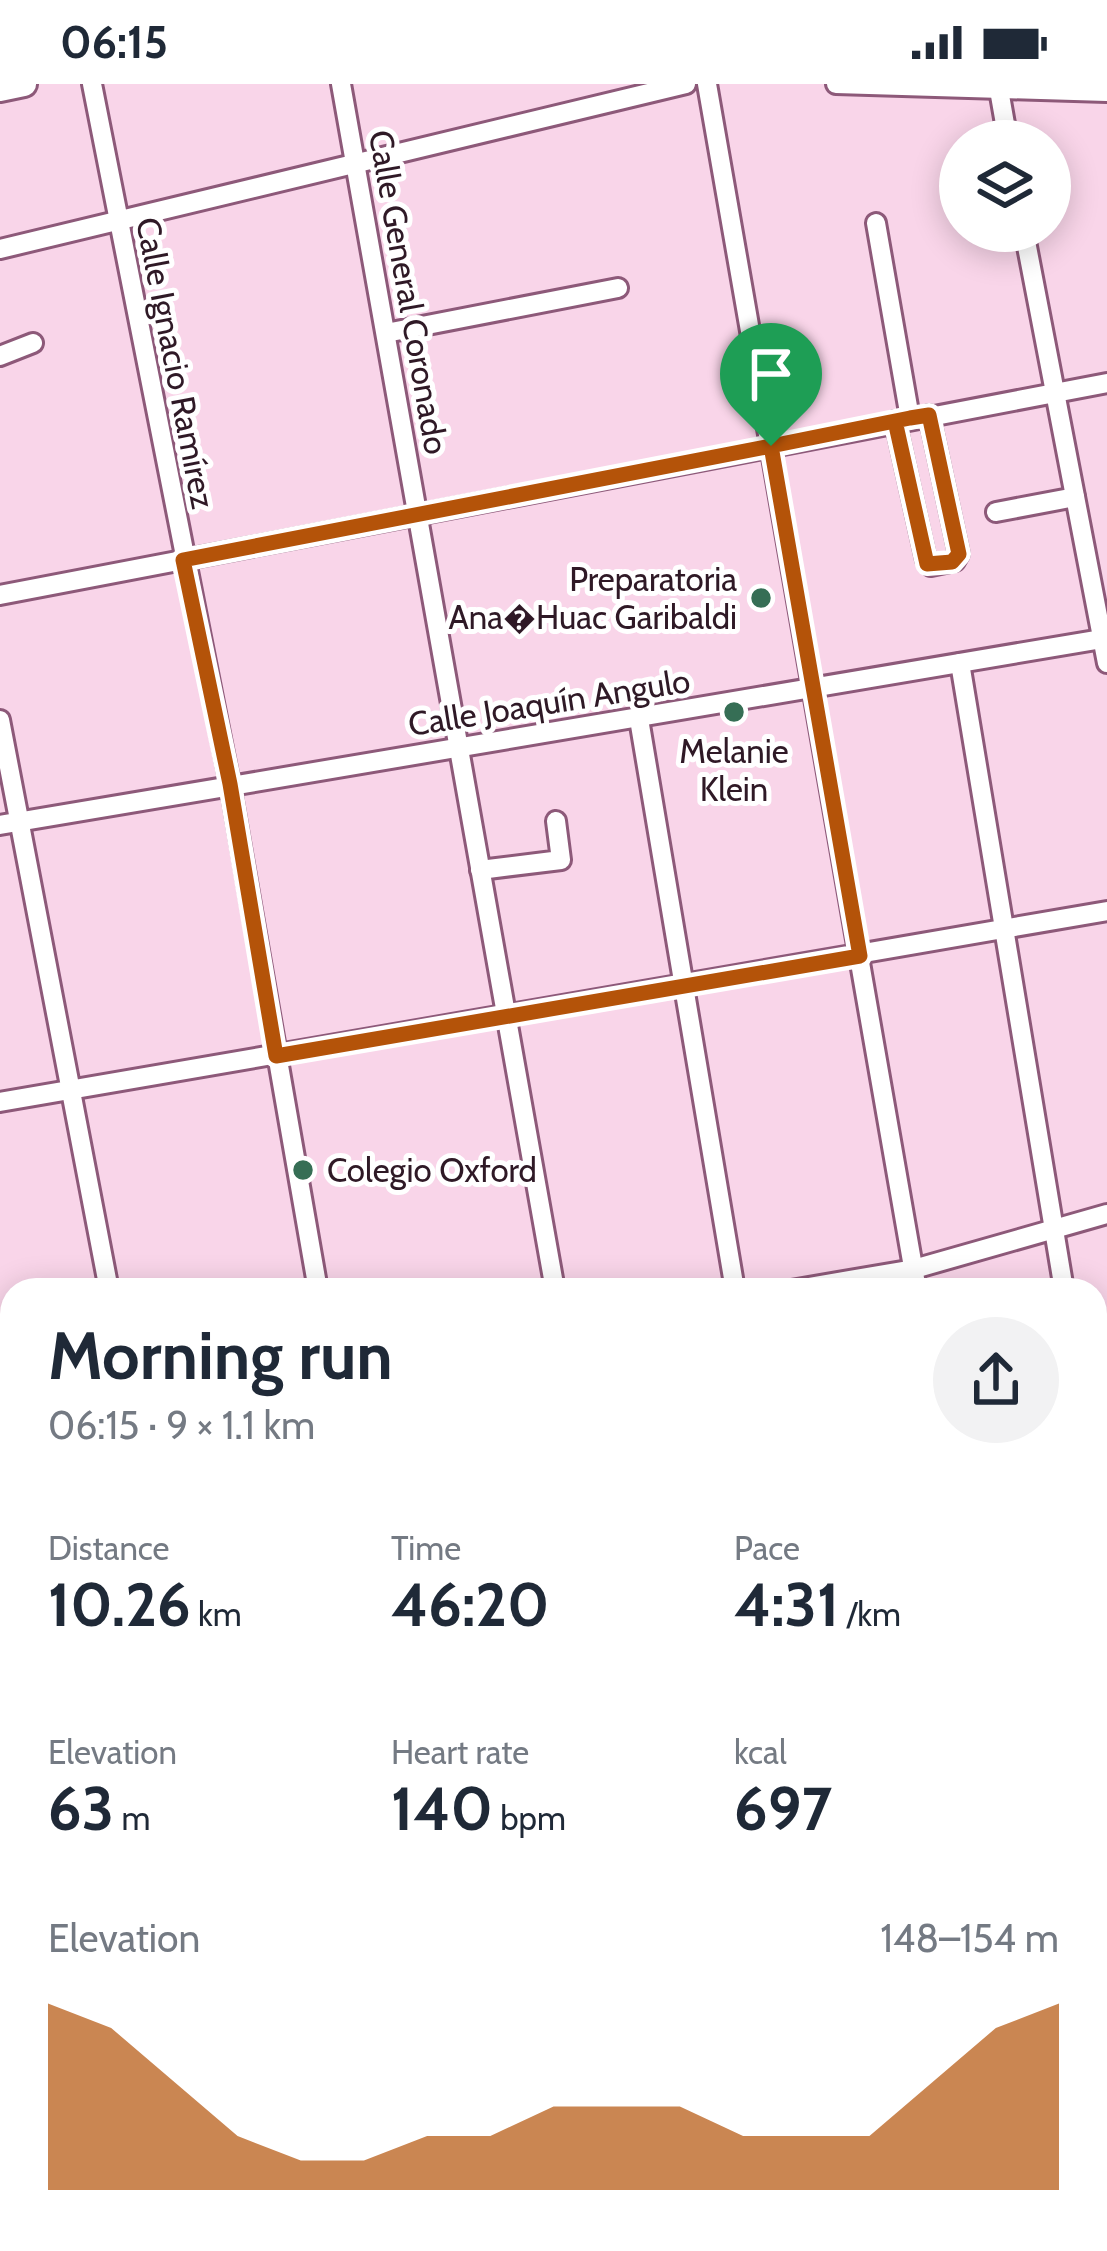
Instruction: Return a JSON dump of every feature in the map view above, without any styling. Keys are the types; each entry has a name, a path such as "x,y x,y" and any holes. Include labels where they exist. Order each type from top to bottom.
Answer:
{"main road":[{"path":"0,89 24,84"}],"street":[{"name":"Calle Ignacio Ramírez","path":"92,84 230,784 316,1278"},
{"name":"Calle General Coronado","path":"341,84 553,1278"},
{"path":"0,249 686,84"},
{"path":"707,84 915,1278"},
{"path":"836,84 1107,92"},
{"path":"998,87 1004,120"},
{"path":"876,223 911,418 927,564 952,562 959,554 911,418"},
{"path":"1028,252 1107,663"},
{"path":"386,333 618,288"},
{"path":"0,356 33,343"},
{"path":"0,596 1107,383"},
{"path":"996,512 1075,496"},
{"name":"Calle Joaquín Angulo","path":"0,825 1105,639"},
{"path":"960,663 1062,1278"},
{"path":"0,719 107,1278"},
{"path":"639,719 733,1278"},
{"path":"480,870 561,860 556,821"},
{"path":"0,1102 1107,911"},
{"path":"861,1278 914,1269 1107,1214"}],"place":[{"name":"Preparatoria Ana�Huac Garibaldi","path":"761,598"},
{"name":"Melanie Klein","path":"734,712"},
{"name":"Colegio Oxford","path":"303,1170"}],"route":[{"path":"771,446 183,560 230,784 276,1056 860,956 771,446 910,418 929,415 959,554 956,561 927,564 895,421 771,446"}]}
